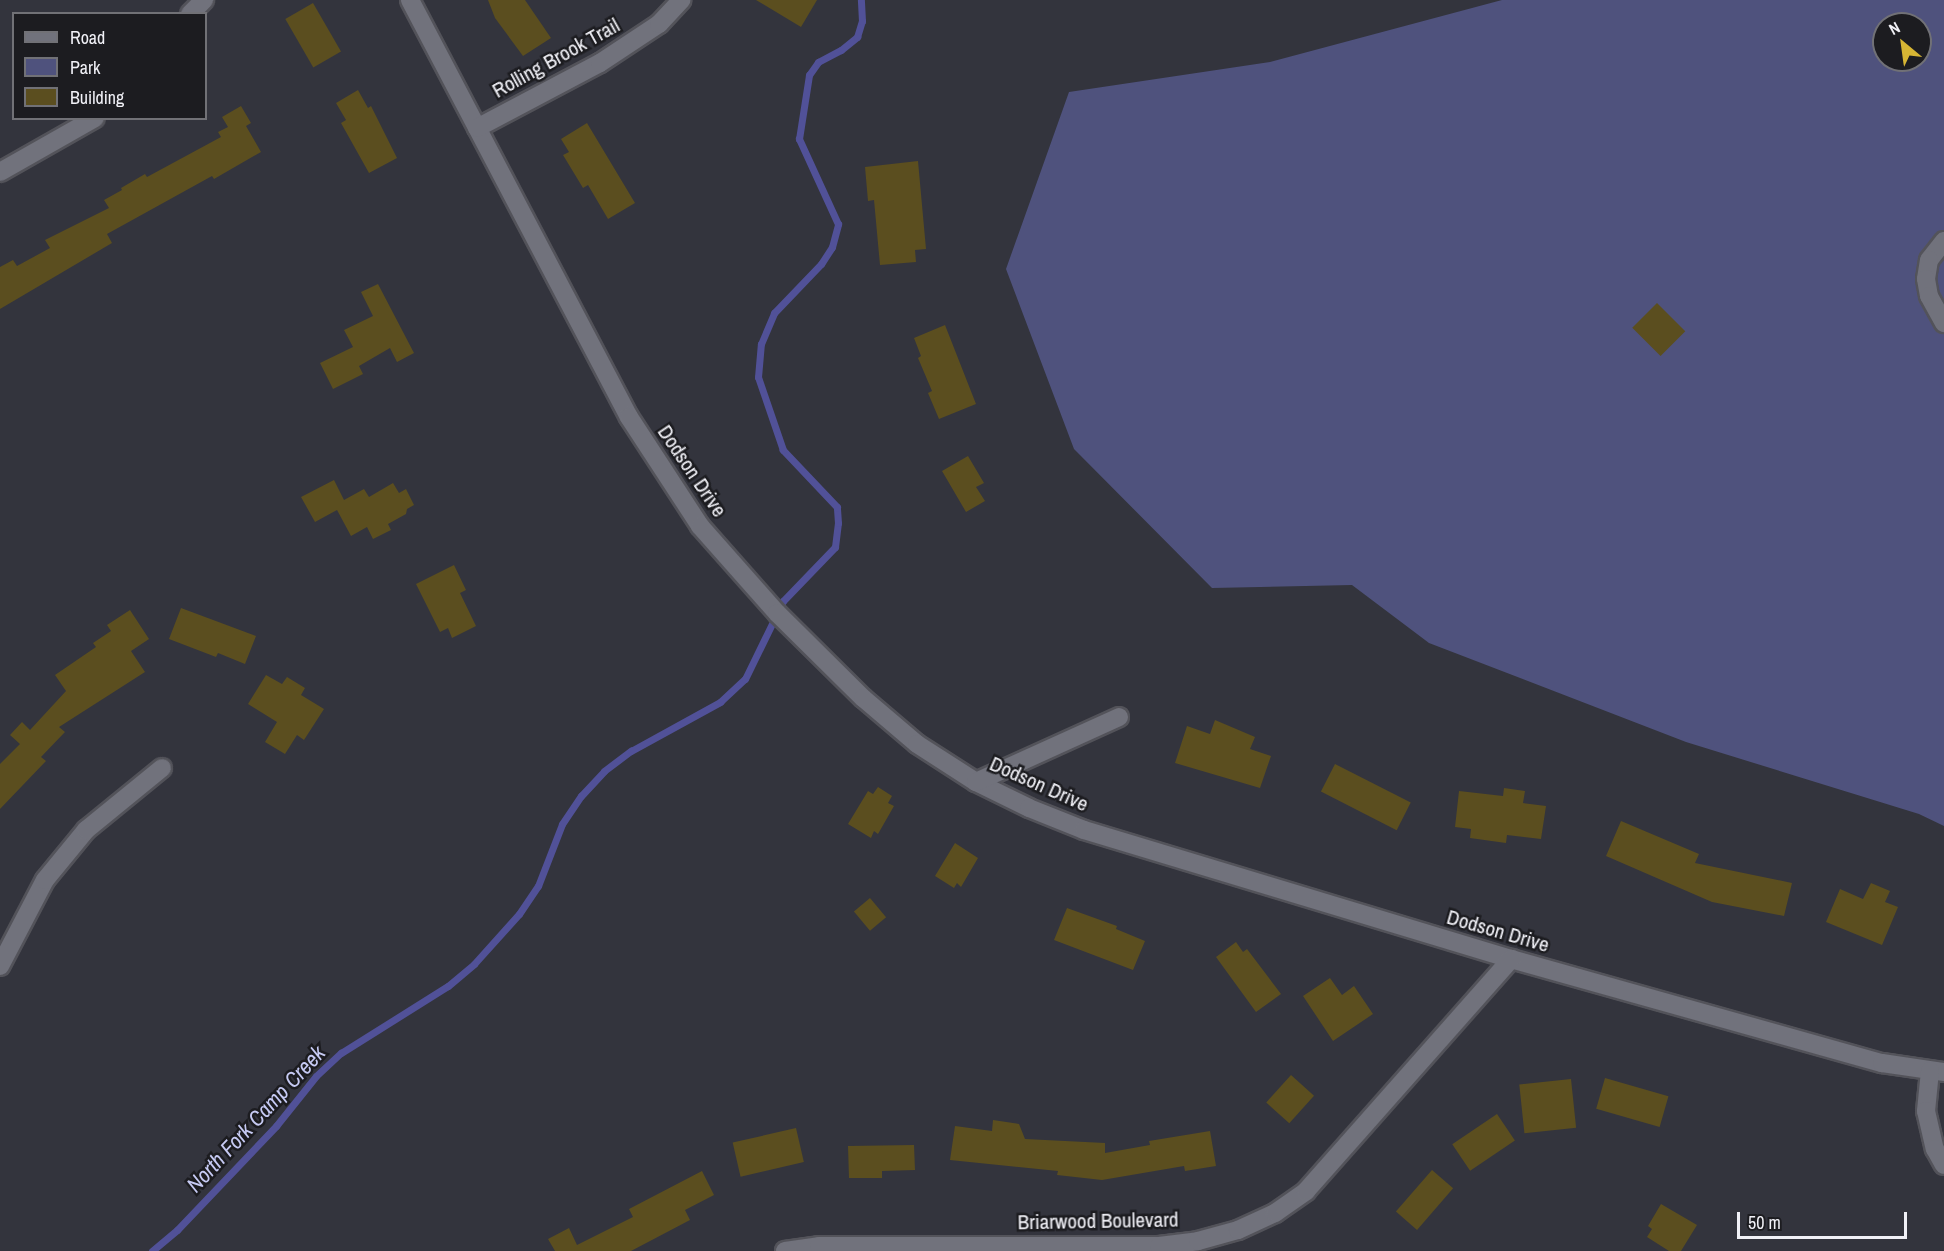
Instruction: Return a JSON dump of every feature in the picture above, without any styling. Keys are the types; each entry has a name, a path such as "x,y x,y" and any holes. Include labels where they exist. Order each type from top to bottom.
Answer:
{"street":[{"path":"192,12 204,0"},
{"name":"Dodson Drive","path":"410,0 629,417 700,526 762,598 863,698 917,744 976,782 1029,808 1084,830 1511,959 1882,1063 1937,1072 1926,1111 1935,1149 1944,1165"},
{"name":"Rolling Brook Trail","path":"477,128 600,63 659,24 681,0"},
{"path":"0,172 91,120"},
{"path":"1944,241 1929,260 1926,279 1929,296 1944,323"},
{"path":"976,782 1119,717"},
{"path":"0,966 45,880 86,830 162,768"},
{"name":"Briarwood Boulevard","path":"785,1251 819,1246 1160,1248 1238,1230 1275,1213 1306,1191 1511,959"}],"green space":[{"path":"1502,0 1944,0 1944,826 1919,814 1686,742 1429,643 1352,585 1212,588 1074,449 1006,269 1069,92 1270,62"}],"building":[{"path":"488,0 525,0 551,38 523,56 495,18"},
{"path":"756,0 817,0 801,27"},
{"path":"313,3 341,51 313,67 285,19"},
{"path":"358,90 368,108 371,106 397,158 369,173 341,123 346,120 336,103"},
{"path":"241,106 251,123 246,126 261,152 214,179 212,176 107,234 112,243 0,309 0,267 13,260 17,266 50,248 45,240 109,208 104,200 122,190 121,188 145,174 147,177 221,137 218,132 228,127 222,117"},
{"path":"587,123 635,203 608,219 588,185 583,188 563,155 569,152 561,139"},
{"path":"918,161 926,249 915,250 916,262 880,265 874,200 868,201 865,167"},
{"path":"378,284 414,353 397,362 390,348 359,366 363,374 333,389 320,363 353,347 344,330 373,316 361,292"},
{"path":"1657,303 1685,331 1661,356 1632,328"},
{"path":"945,325 976,404 939,419 928,393 932,391 918,358 921,356 914,338"},
{"path":"968,456 984,483 976,487 985,501 966,512 942,471"},
{"path":"334,480 344,500 364,489 369,497 393,483 399,493 406,489 414,505 407,509 406,514 388,524 391,530 373,539 367,527 351,536 337,510 315,522 301,497"},
{"path":"454,565 466,590 460,593 476,626 452,638 448,628 440,632 416,584"},
{"path":"181,608 256,636 245,664 218,653 216,657 169,639"},
{"path":"130,610 149,639 131,651 145,672 59,727 65,732 41,757 46,761 0,809 0,764 20,744 10,735 22,722 30,730 66,691 55,675 96,647 93,643 111,631 107,625"},
{"path":"266,675 282,684 287,677 305,688 301,695 324,709 304,740 297,735 285,754 265,742 277,722 248,704"},
{"path":"1215,720 1255,737 1250,749 1271,756 1260,788 1175,763 1187,726 1210,734"},
{"path":"1335,764 1411,803 1397,830 1321,792"},
{"path":"878,787 892,796 888,803 894,806 878,834 874,831 871,838 848,824 868,791 873,794"},
{"path":"1504,788 1525,791 1523,803 1546,806 1541,839 1507,835 1506,843 1470,838 1471,829 1455,827 1459,791 1503,796"},
{"path":"1621,821 1699,854 1695,863 1792,883 1784,916 1712,902 1606,856"},
{"path":"955,843 978,858 961,887 957,883 954,888 935,876"},
{"path":"1871,883 1890,891 1885,902 1898,907 1882,945 1826,922 1840,889 1863,899"},
{"path":"870,898 886,917 870,931 854,911"},
{"path":"1067,908 1117,926 1116,929 1145,941 1133,970 1054,940"},
{"path":"1236,942 1243,952 1247,949 1281,994 1256,1012 1216,957"},
{"path":"1330,978 1342,995 1354,986 1373,1014 1333,1041 1303,996"},
{"path":"1291,1075 1314,1096 1289,1123 1266,1102"},
{"path":"1605,1078 1668,1096 1660,1127 1596,1109"},
{"path":"1571,1079 1576,1128 1524,1133 1519,1084"},
{"path":"1497,1114 1515,1141 1470,1171 1452,1144"},
{"path":"993,1120 1019,1124 1025,1139 1105,1143 1105,1153 1150,1145 1149,1141 1210,1131 1216,1166 1185,1171 1184,1166 1102,1180 1057,1175 1058,1171 950,1160 955,1126 992,1131"},
{"path":"796,1128 804,1162 741,1177 733,1143"},
{"path":"914,1145 915,1170 882,1171 882,1178 849,1178 848,1146"},
{"path":"1432,1170 1453,1188 1417,1230 1396,1212"},
{"path":"702,1171 714,1195 685,1210 690,1220 631,1251 555,1251 548,1239 569,1228 577,1245 633,1217 629,1209"},
{"path":"1661,1204 1697,1225 1681,1251 1669,1251 1647,1237 1652,1229 1648,1226"}],"waterway":[{"name":"North Fork Camp Creek","path":"152,1251 177,1230 276,1126 316,1076 341,1053 448,986 474,964 519,914 538,886 562,824 581,796 604,771 631,751 720,702 745,679 783,601 835,547 837,507 783,450 758,377 761,344 774,313 821,264 832,247 838,224 799,139 809,75 818,62 841,50 857,37 862,21 861,0"}]}
